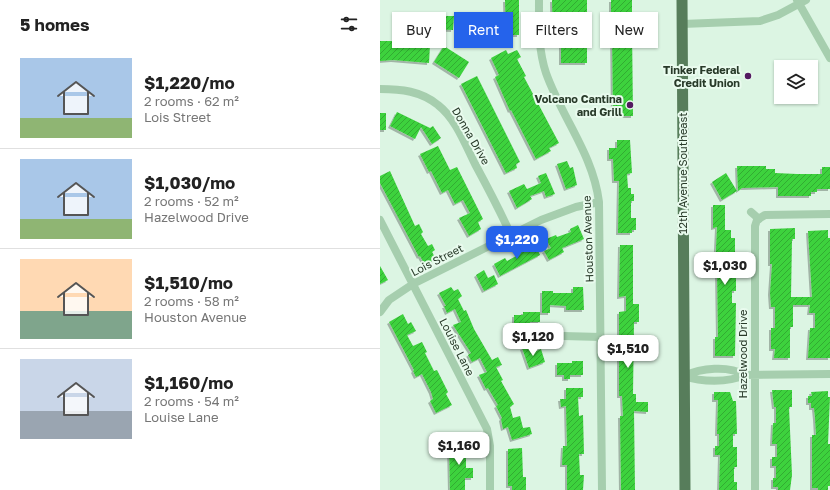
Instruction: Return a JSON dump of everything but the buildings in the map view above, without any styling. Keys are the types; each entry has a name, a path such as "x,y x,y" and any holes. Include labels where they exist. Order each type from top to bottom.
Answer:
{"main road":[{"name":"12th Avenue Southeast","path":"682,0 685,490"}],"street":[{"name":"Houston Avenue","path":"539,0 540,45 546,71 555,95 591,166 599,202 602,490"},
{"path":"682,24 760,21 778,15 801,1 830,58"},
{"name":"Donna Drive","path":"380,89 398,89 418,94 437,104 447,114 459,132 511,235"},
{"name":"Lois Street","path":"380,312 390,300 413,284 511,235 560,213 599,202"},
{"path":"751,212 759,219 772,215 830,214"},
{"name":"Hazelwood Drive","path":"755,490 754,231 759,219"},
{"name":"Louise Lane","path":"380,220 487,430 490,446 490,490"},
{"path":"563,336 601,337"},
{"path":"684,376 697,380 736,379 745,375 754,374 830,374"}],"place":[{"name":"Tinker Federal Credit Union","path":"748,76"},
{"name":"Volcano Cantina and Grill","path":"630,105"}]}
